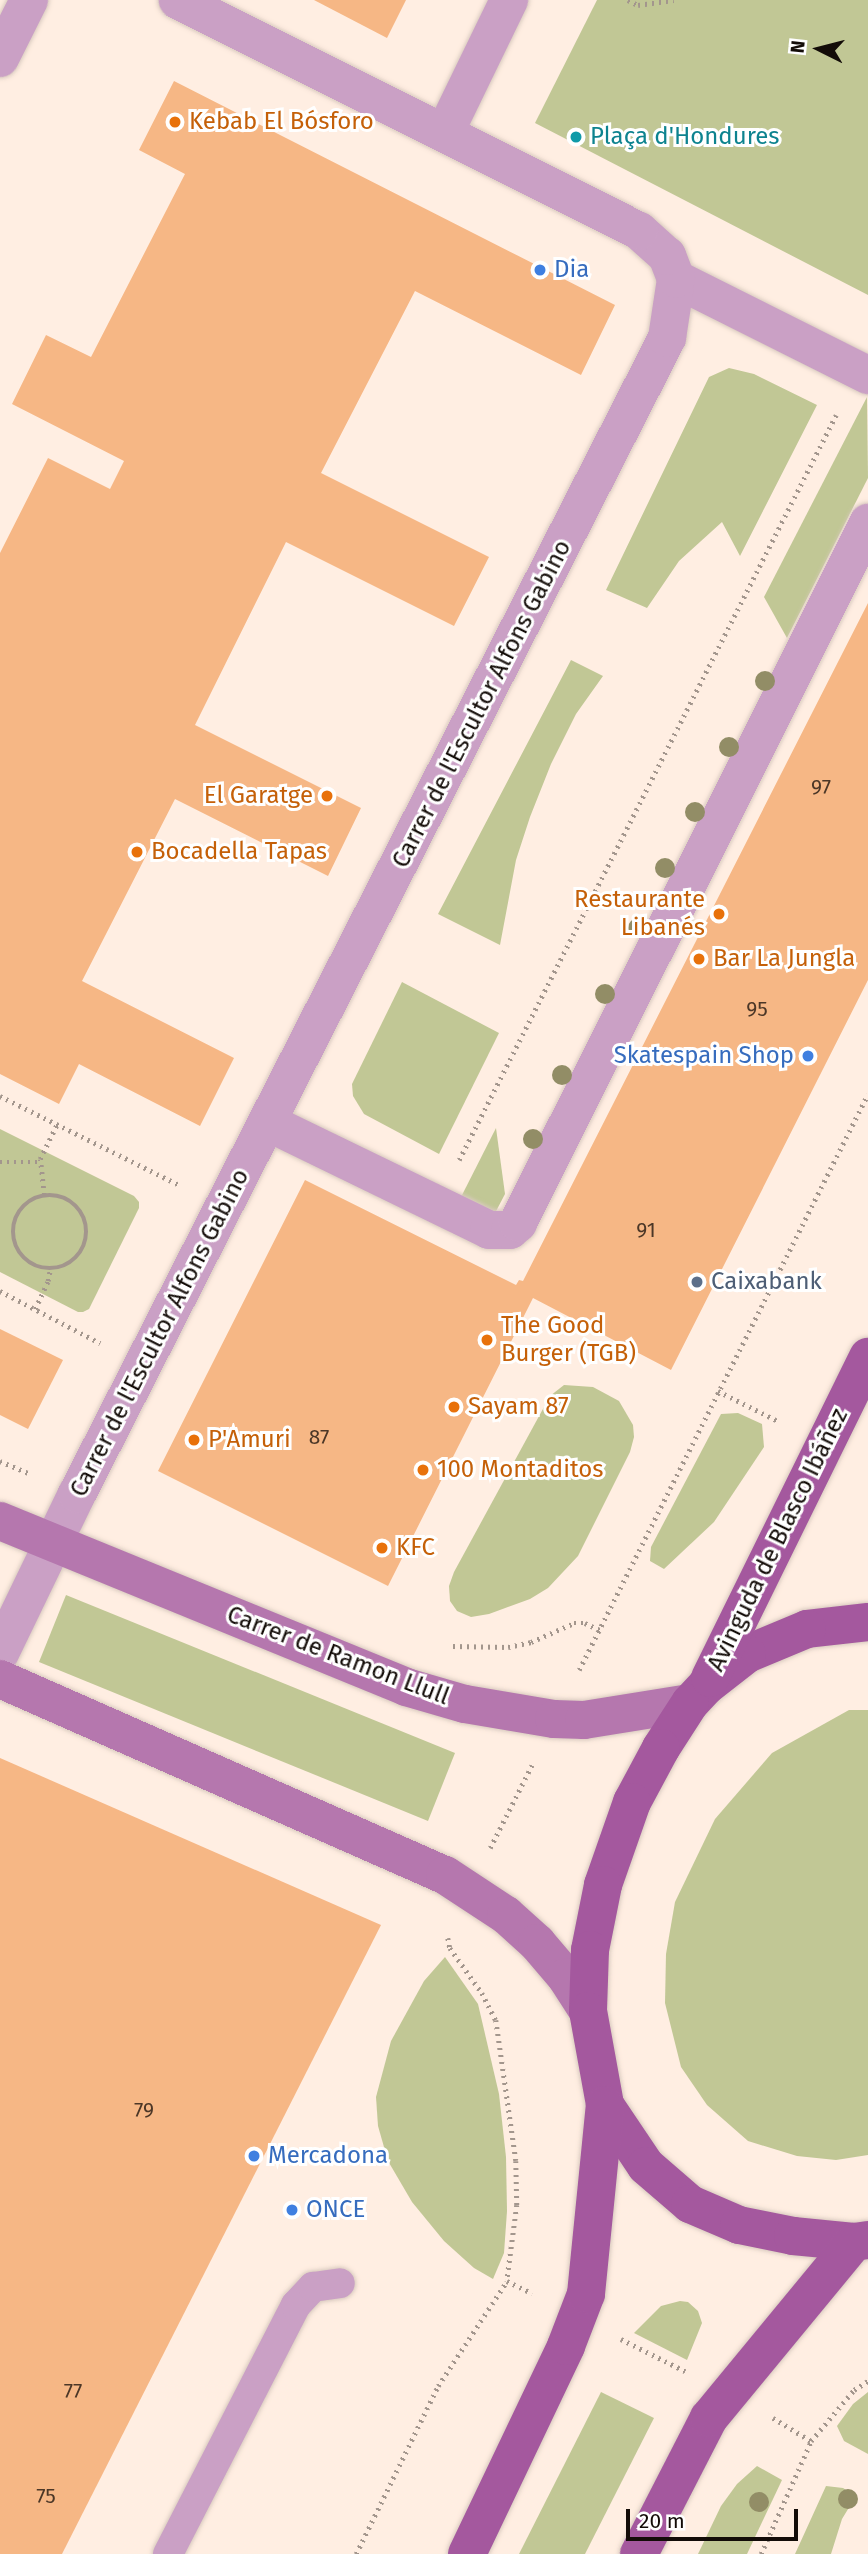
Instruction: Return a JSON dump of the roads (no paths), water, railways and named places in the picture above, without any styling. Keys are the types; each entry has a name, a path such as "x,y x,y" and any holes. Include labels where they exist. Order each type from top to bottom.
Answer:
{"main road":[{"name":"Avinguda de Blasco Ibáñez","path":"698,1695 868,1356"},
{"name":"Carrer de Ramon Llull","path":"0,1521 406,1687 465,1704 554,1719 584,1720 698,1695"},
{"path":"467,2554 579,2318 586,2294 605,2105 588,2011 590,1950 603,1885 632,1802 661,1748 698,1695 747,1654 807,1629 868,1622"},
{"path":"0,1679 445,1875 506,1915 537,1943 566,1977 588,2011"},
{"path":"605,2105 646,2166 690,2204 739,2225 793,2236 861,2241"},
{"path":"639,2554 709,2418 861,2241"}],"street":[{"path":"0,58 29,0"},
{"path":"178,0 639,231 671,267 863,373"},
{"path":"445,132 509,0"},
{"name":"Carrer de l'Escultor Alfons Gabino","path":"0,1653 78,1494 667,338 671,267"},
{"path":"267,1122 489,1230 510,1230 518,1223 868,523"}],"lane":[{"path":"168,2554 296,2305 313,2287 340,2283"}],"place":[{"name":"Kebab El Bósforo","path":"175,122"},
{"name":"Plaça d'Hondures","path":"576,137"},
{"name":"Dia","path":"540,270"},
{"name":"El Garatge","path":"327,796"},
{"name":"Bocadella Tapas","path":"137,852"},
{"name":"Restaurante Libanés","path":"719,914"},
{"name":"Bar La Jungla","path":"699,959"},
{"name":"Skatespain Shop","path":"808,1056"},
{"name":"Caixabank","path":"697,1282"},
{"name":"The Good Burger (TGB)","path":"487,1340"},
{"name":"Sayam 87","path":"454,1407"},
{"name":"P'Amuri","path":"194,1440"},
{"name":"100 Montaditos","path":"423,1470"},
{"name":"KFC","path":"382,1548"},
{"name":"Mercadona","path":"254,2156"},
{"name":"ONCE","path":"292,2210"}]}
